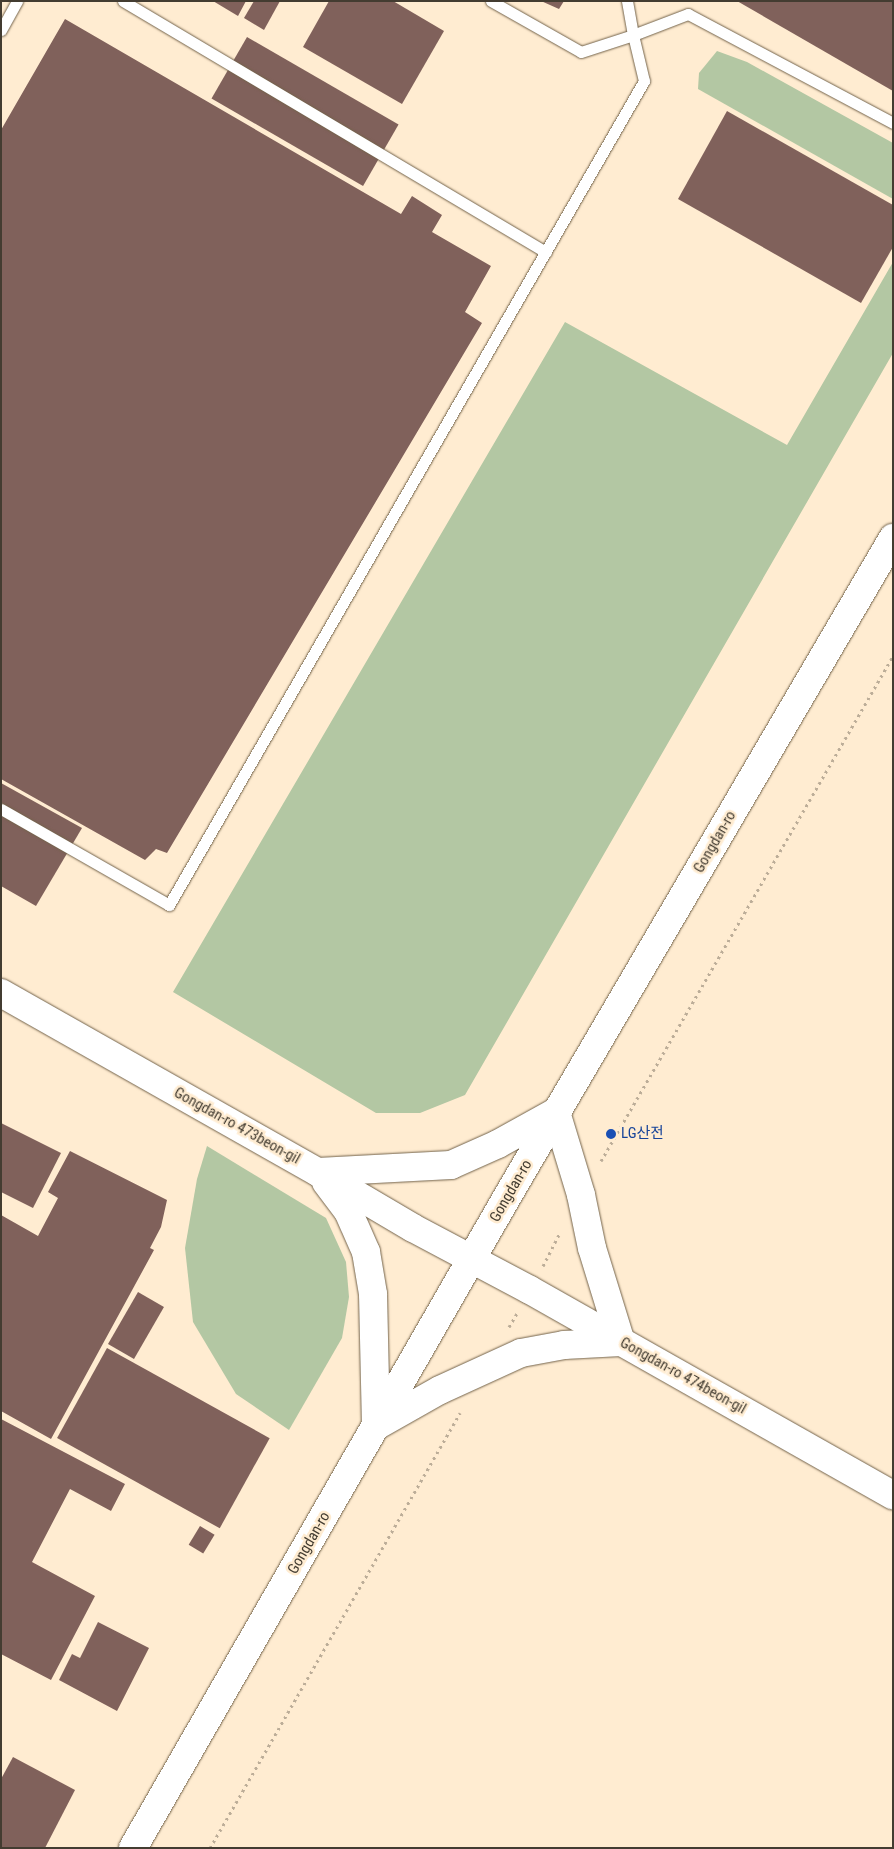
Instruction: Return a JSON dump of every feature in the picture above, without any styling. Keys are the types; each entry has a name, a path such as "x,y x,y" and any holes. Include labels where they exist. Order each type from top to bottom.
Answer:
{"main road":[{"name":"Gongdan-ro","path":"133,1848 556,1112 893,538"},
{"name":"Gongdan-ro 473beon-gil","path":"1,993 471,1260"},
{"path":"556,1112 581,1195 592,1248 621,1342 564,1345 521,1353 440,1390 376,1427 373,1294 366,1252 348,1211 318,1172 451,1165 498,1144 556,1112"},
{"name":"Gongdan-ro 474beon-gil","path":"471,1260 530,1290 893,1495"}],"lane":[{"path":"1,30 17,1"},
{"path":"123,1 546,252"},
{"path":"491,1 581,52 688,14 893,123"},
{"path":"1,809 169,905 644,81 632,35 628,1"}],"path":[{"path":"581,1195 893,656"},
{"path":"210,1848 460,1412"}],"green space":[{"path":"717,51 747,62 893,143 893,199 698,89 699,73"},
{"path":"893,262 893,353 465,1095 420,1113 376,1113 173,992 565,322 787,445"},
{"path":"207,1146 326,1218 346,1262 349,1297 342,1338 289,1430 236,1394 193,1322 185,1248 197,1179"}],"building":[{"path":"213,1 246,1 238,16"},
{"path":"254,1 280,1 264,30 244,18"},
{"path":"329,1 393,1 444,31 402,104 303,47"},
{"path":"541,1 564,1 559,9"},
{"path":"737,1 893,1 893,91"},
{"path":"65,19 401,214 412,196 442,215 432,232 491,266 465,312 482,323 167,853 156,849 145,860 1,779 1,130"},
{"path":"247,37 399,124 363,186 212,98"},
{"path":"727,111 893,205 893,247 861,303 678,199"},
{"path":"1,783 82,828 36,906 1,886"},
{"path":"1,1123 61,1153 33,1208 1,1192"},
{"path":"70,1151 167,1200 161,1227 150,1248 154,1250 51,1439 1,1411 1,1215 38,1236 58,1198 48,1192"},
{"path":"138,1292 164,1307 134,1359 108,1344"},
{"path":"107,1348 270,1438 220,1528 57,1438"},
{"path":"1,1419 125,1484 111,1511 70,1489 32,1562 95,1596 51,1680 1,1654"},
{"path":"200,1526 215,1535 203,1554 189,1545"},
{"path":"98,1622 149,1648 117,1711 59,1680 72,1654 80,1658"},
{"path":"13,1757 75,1790 45,1848 1,1848 1,1779"}],"place":[{"name":"LG산전","path":"611,1134"}]}
